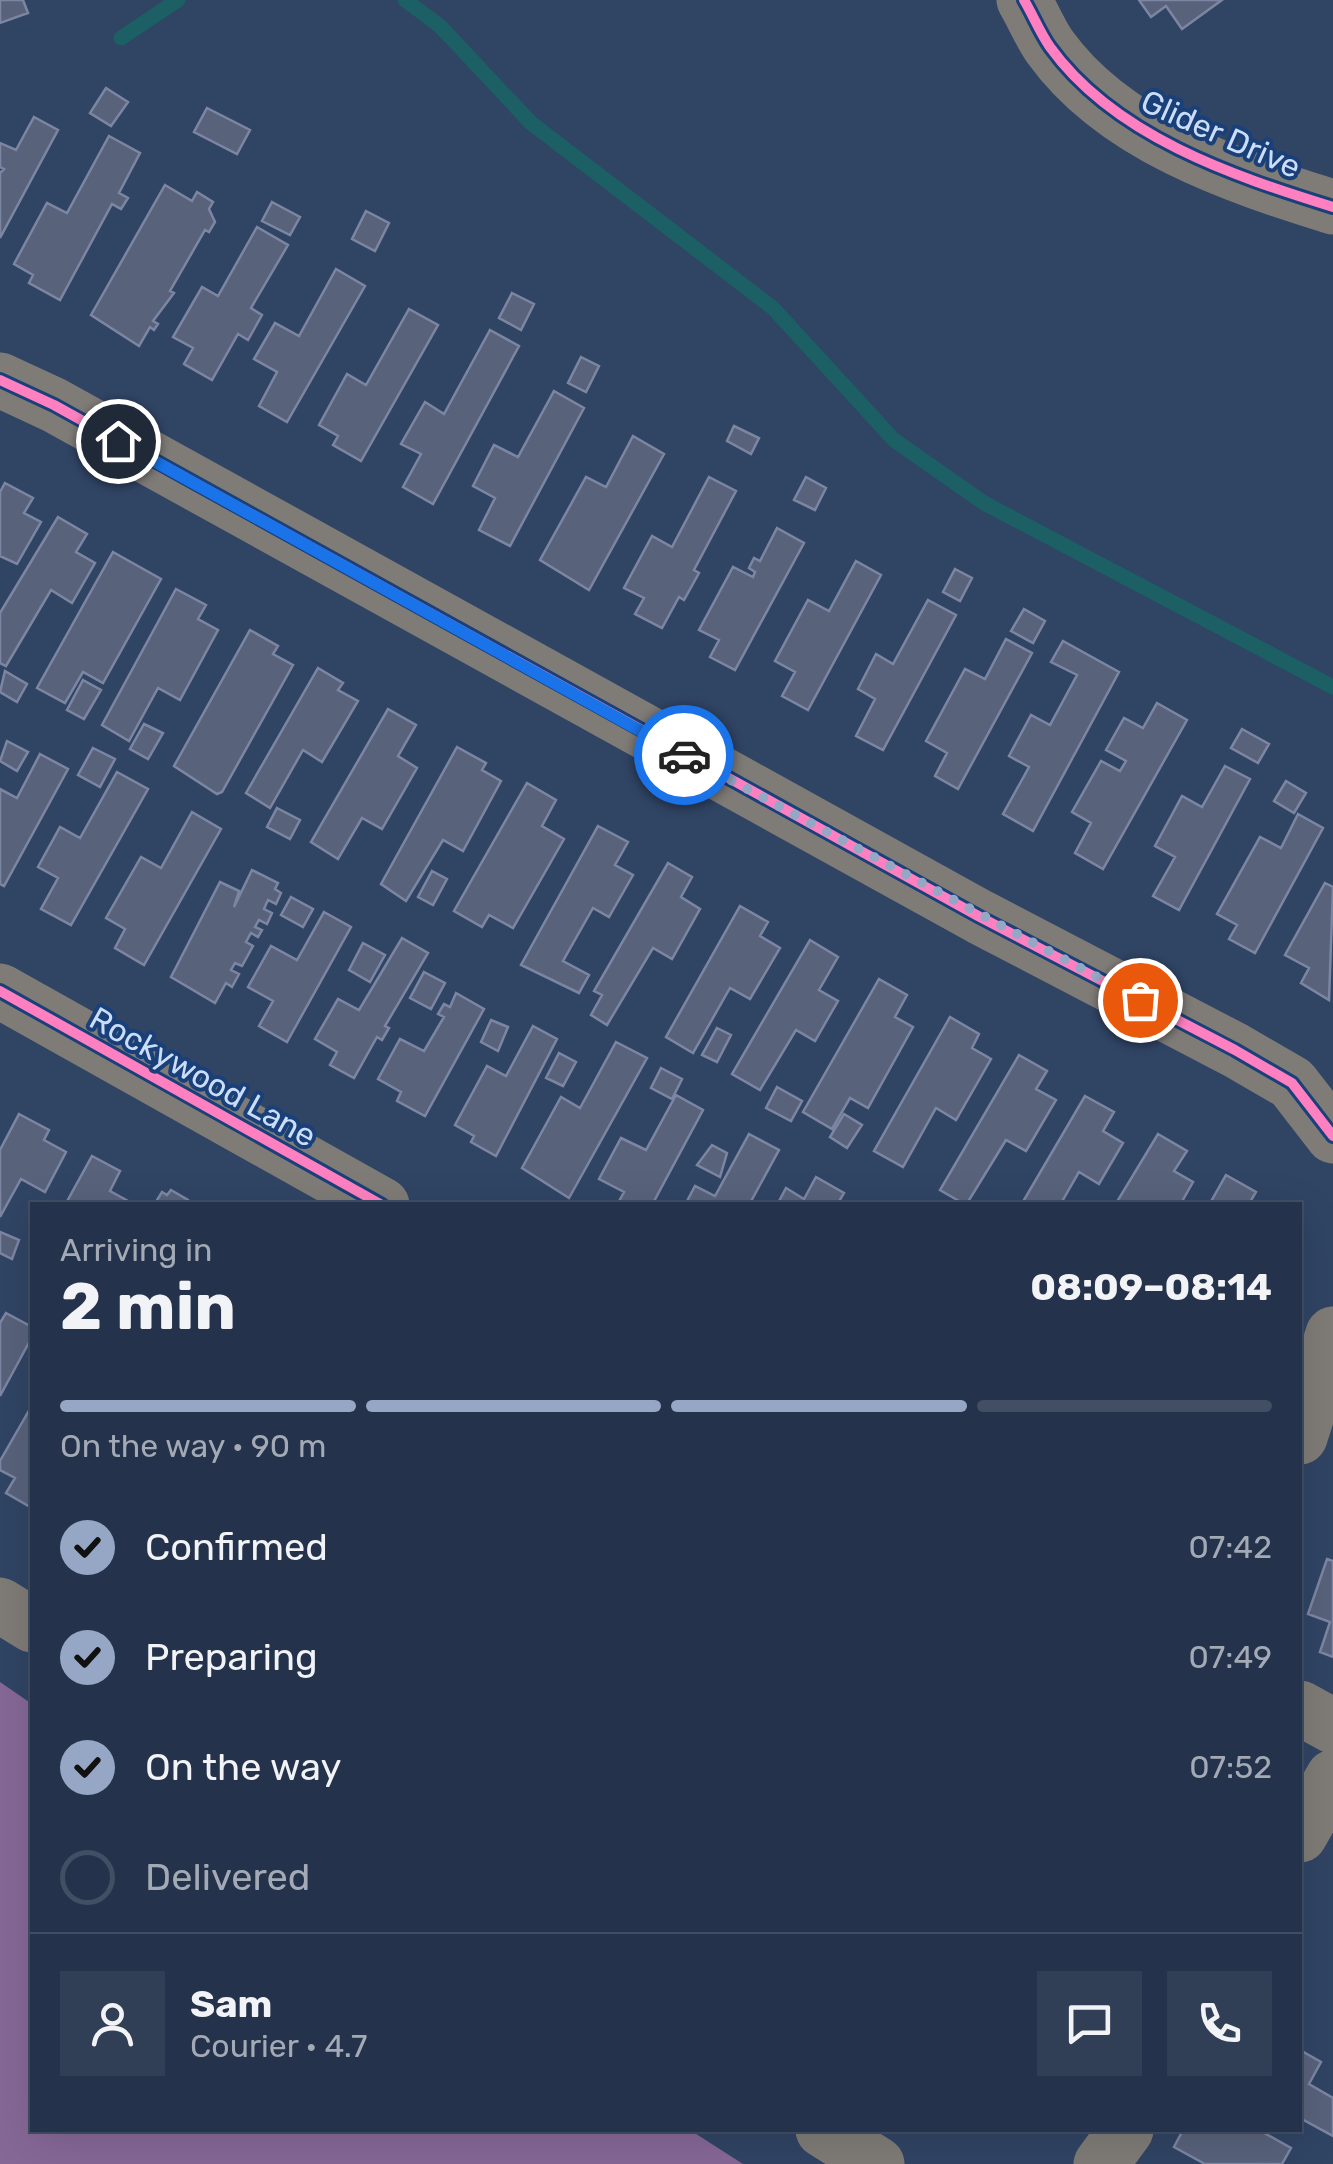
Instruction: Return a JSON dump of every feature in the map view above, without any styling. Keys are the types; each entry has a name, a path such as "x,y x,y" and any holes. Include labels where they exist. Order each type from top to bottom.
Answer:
{"street":[{"name":"Glider Drive","path":"1024,0 1050,47 1119,116 1262,185 1333,208"},
{"path":"0,380 54,405 964,908 1235,1050 1292,1083 1333,1136"},
{"name":"Rockywood Lane","path":"0,991 377,1202"},
{"path":"1302,1430 1333,1334"},
{"path":"0,1605 30,1625"},
{"path":"1302,1709 1333,1726"},
{"path":"1302,1831 1333,1777"},
{"path":"826,2132 877,2164"},
{"path":"1101,2164 1125,2132"}],"shaded area":[{"path":"0,1682 30,1703 30,2132 693,2132 743,2164 0,2164"}],"building":[{"path":"0,0 23,0 28,13 0,23"},
{"path":"1139,0 1222,0 1182,29 1166,6 1151,17"},
{"path":"106,88 128,102 111,126 90,113"},
{"path":"207,108 250,130 237,154 194,132"},
{"path":"34,117 58,130 0,238 0,173 4,169 0,167 0,143 16,150"},
{"path":"109,136 140,153 119,193 128,198 121,209 112,204 60,300 29,283 33,275 14,264 47,203 67,213"},
{"path":"165,185 192,201 197,192 213,202 209,209 215,222 209,232 205,230 170,291 174,293 153,321 158,324 154,330 150,327 139,346 91,315"},
{"path":"272,202 300,217 290,235 262,221"},
{"path":"366,211 389,223 375,251 352,239"},
{"path":"257,227 288,245 251,308 262,315 248,340 238,334 212,380 184,364 193,348 173,337 202,287 218,296"},
{"path":"336,269 365,286 287,422 259,406 277,372 254,359 275,323 299,336"},
{"path":"512,293 534,304 521,330 499,318"},
{"path":"409,309 438,325 361,461 333,445 338,436 319,425 347,374 366,385"},
{"path":"490,330 519,346 433,504 403,487 421,454 401,444 425,402 444,414"},
{"path":"581,357 599,366 586,392 568,383"},
{"path":"554,391 584,408 510,546 479,530 495,498 473,486 494,445 518,457"},
{"path":"734,426 759,438 751,454 727,441"},
{"path":"633,436 664,454 589,590 540,560 586,477 606,487"},
{"path":"709,477 736,491 694,570 699,573 684,600 679,597 662,628 635,614 644,598 624,588 652,536 672,547"},
{"path":"806,477 826,488 815,510 794,500"},
{"path":"5,483 33,498 24,513 41,522 17,564 0,556 0,492"},
{"path":"58,517 87,534 76,552 95,563 72,603 51,590 6,666 0,663 0,613"},
{"path":"777,528 804,543 735,670 710,657 719,640 699,630 733,567 753,577 755,572 749,568 754,558 760,561"},
{"path":"113,552 161,579 103,683 83,672 65,703 37,688"},
{"path":"856,561 881,575 808,710 782,696 795,672 775,661 808,600 829,611"},
{"path":"955,569 972,578 960,601 943,592"},
{"path":"176,589 206,605 198,619 218,630 180,700 158,688 129,741 102,725"},
{"path":"928,600 956,615 883,750 856,736 875,699 858,689 876,654 893,664"},
{"path":"1024,609 1045,621 1033,643 1011,631"},
{"path":"250,630 278,646 273,654 293,665 222,792 217,794 174,766"},
{"path":"1006,639 1032,653 958,789 935,776 947,753 926,741 965,669 985,679"},
{"path":"1063,641 1119,672 1033,831 1003,814 1029,767 1009,756 1031,715 1050,725 1077,675 1051,662"},
{"path":"318,668 343,683 338,690 358,701 322,762 303,750 270,808 246,793"},
{"path":"5,671 27,684 17,702 0,692"},
{"path":"83,680 101,690 84,719 67,710"},
{"path":"1157,703 1187,720 1103,869 1075,853 1091,823 1072,812 1101,761 1120,771 1126,761 1106,750 1124,718 1143,728"},
{"path":"388,709 416,725 398,756 417,768 382,829 362,818 338,859 311,842"},
{"path":"144,724 163,733 148,759 130,749"},
{"path":"1242,729 1269,744 1258,763 1231,748"},
{"path":"7,741 28,752 17,771 0,761"},
{"path":"457,747 486,763 482,770 501,781 463,851 443,840 406,901 381,884"},
{"path":"93,748 115,759 100,787 78,775"},
{"path":"40,754 68,769 4,886 0,884 0,789 17,798"},
{"path":"1225,766 1250,779 1179,910 1153,896 1175,857 1155,846 1182,796 1202,807"},
{"path":"117,772 148,789 71,925 41,909 58,878 38,867 60,827 80,838"},
{"path":"1286,781 1306,793 1294,813 1274,801"},
{"path":"527,783 556,800 542,826 564,839 513,928 489,915 482,927 454,911"},
{"path":"277,808 300,820 290,839 267,827"},
{"path":"192,812 221,829 144,965 115,948 125,929 106,918 141,857 161,868"},
{"path":"1298,814 1323,828 1255,953 1229,939 1237,925 1217,914 1260,837 1281,848"},
{"path":"598,826 628,842 615,865 633,875 609,917 593,908 563,961 589,975 579,993 521,965"},
{"path":"668,863 692,877 681,897 700,909 672,959 653,948 607,1025 591,1015 602,995 594,991"},
{"path":"252,870 278,883 275,889 281,893 276,904 268,900 264,909 272,913 267,924 259,920 255,927 262,930 258,937 251,933 246,942 253,946 242,966 235,963 231,970 239,974 232,987 226,983 215,1003 171,977 220,882 239,891 234,907"},
{"path":"432,871 447,879 433,905 418,897"},
{"path":"1325,883 1333,887 1329,1000 1301,983 1309,968 1285,955"},
{"path":"291,897 313,909 303,927 281,915"},
{"path":"740,906 768,922 760,936 780,948 750,999 730,988 693,1053 666,1037"},
{"path":"324,912 351,927 287,1042 259,1026 273,1001 248,987 271,946 297,960"},
{"path":"402,938 428,953 385,1026 389,1028 382,1040 377,1037 354,1078 330,1065 337,1052 315,1039 338,999 359,1010"},
{"path":"810,940 838,957 819,990 838,1001 815,1041 796,1030 760,1090 732,1074"},
{"path":"363,943 385,955 370,982 349,970"},
{"path":"424,972 445,983 431,1009 410,998"},
{"path":"879,979 907,995 895,1017 913,1027 868,1108 850,1098 832,1129 803,1112"},
{"path":"456,993 484,1009 425,1116 397,1101 401,1092 378,1079 400,1039 424,1051 444,1017 438,1014 444,1004 450,1007"},
{"path":"950,1017 979,1034 972,1048 991,1059 956,1120 936,1108 903,1167 874,1151"},
{"path":"491,1020 508,1027 498,1051 481,1042"},
{"path":"533,1026 557,1039 496,1156 471,1142 474,1136 455,1125 487,1066 506,1076"},
{"path":"717,1028 731,1035 717,1062 702,1055"},
{"path":"616,1042 647,1058 569,1198 522,1168 561,1097 580,1108"},
{"path":"559,1053 576,1062 563,1086 546,1078"},
{"path":"1019,1055 1047,1071 1036,1089 1056,1100 1026,1151 1006,1140 968,1202 940,1190"},
{"path":"661,1068 682,1079 672,1099 651,1088"},
{"path":"777,1087 802,1101 791,1121 766,1108"},
{"path":"676,1095 703,1110 654,1202 619,1202 624,1192 599,1179 621,1138 646,1150"},
{"path":"1085,1096 1114,1112 1103,1131 1123,1143 1099,1184 1079,1172 1062,1202 1023,1202"},
{"path":"19,1114 49,1130 44,1140 66,1152 45,1192 21,1179 0,1217 0,1150"},
{"path":"844,1114 862,1125 847,1148 830,1137"},
{"path":"749,1134 779,1150 751,1202 687,1202 695,1186 715,1196"},
{"path":"1158,1134 1187,1151 1174,1171 1193,1182 1182,1202 1117,1202"},
{"path":"712,1145 727,1153 720,1177 697,1165"},
{"path":"92,1156 120,1171 110,1191 130,1202 67,1202"},
{"path":"1226,1175 1256,1192 1250,1202 1211,1202"},
{"path":"816,1177 844,1193 839,1202 779,1202 786,1188 804,1199"},
{"path":"171,1190 188,1202 156,1202 162,1192 167,1195"},
{"path":"0,1232 19,1240 12,1259 0,1253"},
{"path":"6,1313 30,1326 30,1341 0,1396 0,1323"},
{"path":"30,1409 30,1507 6,1493 15,1478 0,1470 0,1461"},
{"path":"1327,1559 1333,1561 1333,1657 1320,1652 1330,1622 1308,1614"},
{"path":"1302,2051 1321,2062 1309,2084 1333,2098 1333,2136 1302,2119"},
{"path":"1182,2132 1263,2132 1291,2148 1282,2164 1205,2164 1174,2147"}],"waterway":[{"path":"121,38 178,0"},
{"path":"405,0 440,26 531,123 773,308 894,440 984,503 1333,687"}],"cycle path":[{"path":"1024,0 1050,47 1076,78 1141,129 1216,166 1333,207"},
{"path":"0,380 54,405 980,917 1235,1050 1292,1083 1333,1136"},
{"path":"0,991 377,1202"}],"way so far":[{"path":"684,755 1140,1000"}],"route":[{"path":"118,441 684,755"}]}
